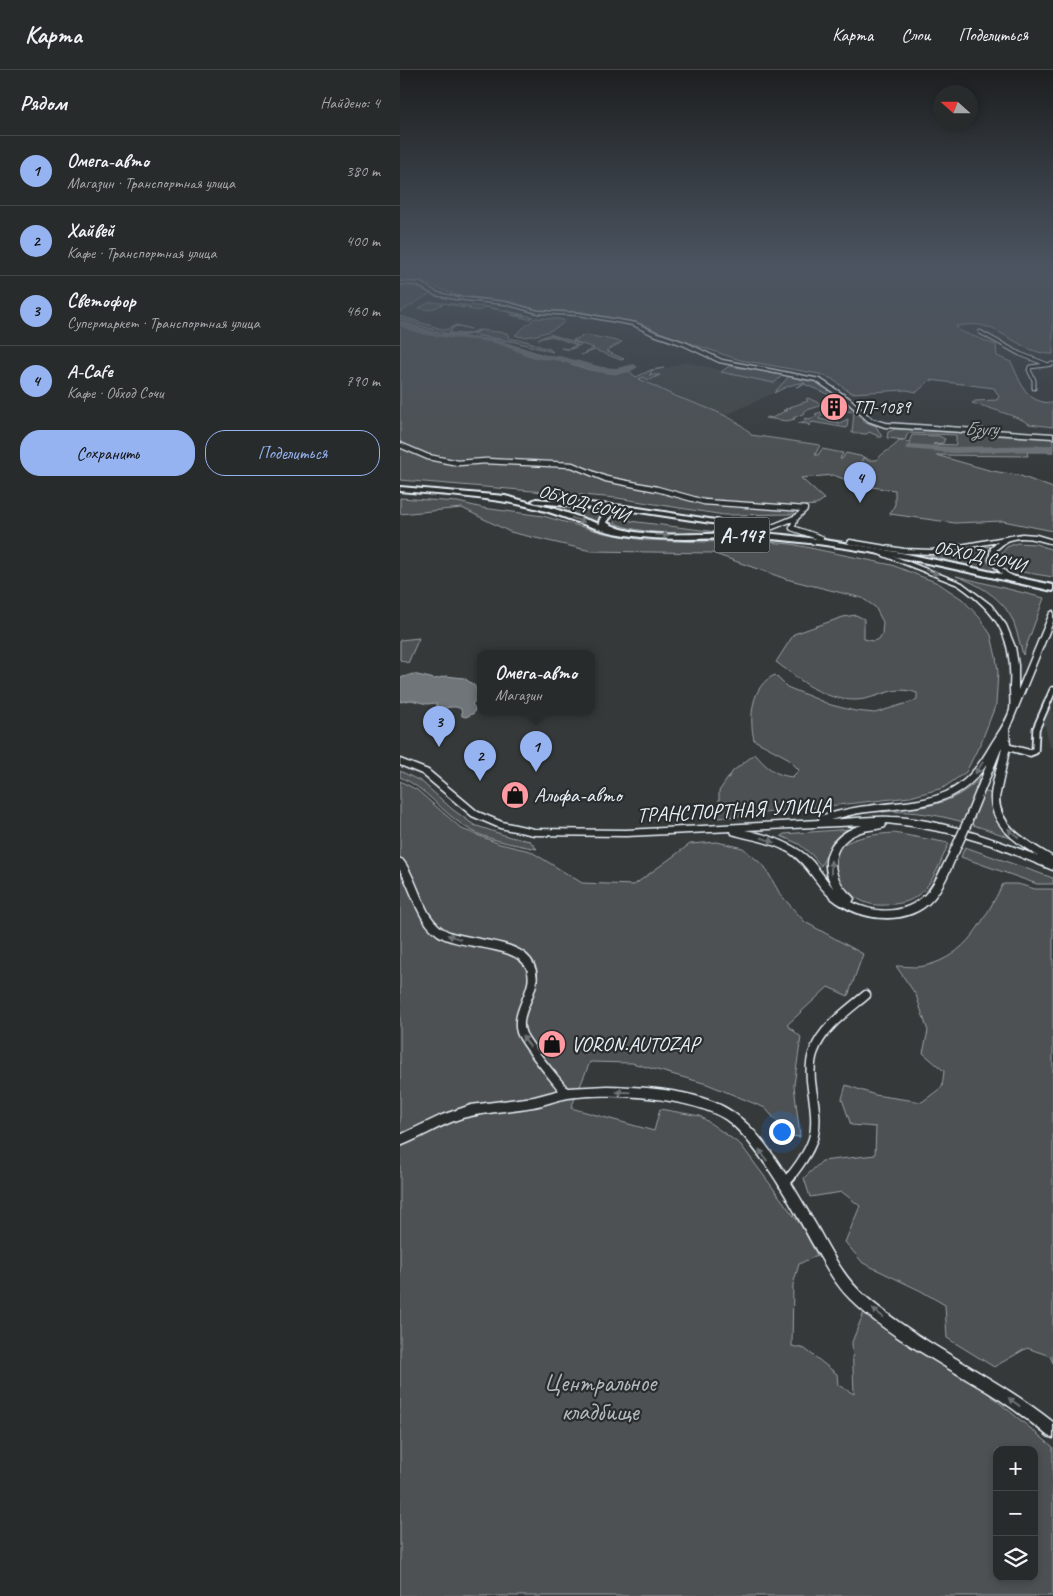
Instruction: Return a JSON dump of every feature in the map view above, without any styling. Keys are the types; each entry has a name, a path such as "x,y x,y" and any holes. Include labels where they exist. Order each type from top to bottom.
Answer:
{"highway":[{"name":"ОБХОД СОЧИ","path":"400,489 625,508 674,517 850,542 870,549"},
{"name":"ОБХОД СОЧИ","path":"498,498 534,506 614,530 660,535 756,535 870,549 1053,588"},
{"name":"А-147","path":"614,530 602,523 606,515 615,512 674,517"}],"main road":[{"name":"А-147","path":"850,542 904,551 932,552 1012,537 1036,537 1053,542"},
{"name":"А-147","path":"1012,537 994,548 991,557 995,566 1018,581"},
{"name":"А-147","path":"870,549 960,584 996,613 1010,643 1014,661 1014,709 1005,728"},
{"path":"1005,728 1007,747 995,793 994,804 997,815 1012,832 1053,861"},
{"path":"720,830 748,835 783,846 800,856 843,902 863,911 890,915 912,910 928,898 954,852 1005,728"},
{"path":"787,825 866,809 926,803 949,794 974,776 1005,728"},
{"name":"ТРАНСПОРТНАЯ УЛИЦА","path":"400,762 424,772 475,814 486,820 515,829 534,832 583,833 720,830 869,820 922,823 986,840 1053,866"},
{"path":"890,915 863,907 842,894 836,887 830,873 833,853 843,838 858,829 881,825 922,823"},
{"path":"400,1141 460,1113 533,1102 566,1094"}],"street":[{"path":"659,335 685,344 721,361 813,378 828,384 870,420 885,425 1053,436"},
{"path":"987,335 998,340 1016,353 1046,364"},
{"path":"1034,388 1034,380 1029,370 1030,367 1053,364"},
{"path":"400,445 428,457 448,462 567,464 578,466 606,479 657,489 704,502 804,509 797,517 792,528 798,532 821,538"},
{"path":"765,530 797,517"},
{"name":"А-147","path":"1014,709 1053,613"},
{"path":"1007,747 1030,753 1035,751 1036,729 1053,690"},
{"path":"402,865 417,892 424,916 433,926 448,936 498,947 518,955 531,967 529,990 520,1012 518,1026 521,1034 566,1094 609,1091 645,1092 686,1099 713,1108 734,1118 742,1126 784,1184 835,1270 859,1299 927,1348 1010,1399 1053,1431"},
{"path":"784,1184 814,1141 817,1119 810,1064 814,1051 820,1040 839,1019 866,996"}],"shaded area":[{"path":"685,362 762,380 793,384 722,417 717,412 672,395 636,377 649,371 652,373"},
{"path":"413,674 435,679 446,676 464,678 474,685 477,691 477,700 472,704 475,708 474,713 466,717 462,716 461,709 452,707 440,708 437,707 436,703 427,704 411,700 400,702 400,678"},
{"path":"1053,695 1053,747 1050,747 1045,726 1038,724"}],"green space":[{"path":"400,335 448,335 503,342 590,370 612,373 629,371 636,377 651,370 664,368 650,371 652,373 649,375 660,375 649,380 643,377 639,379 737,422 751,435 820,445 815,455 818,455 822,449 843,453 840,459 846,453 864,457 861,461 865,458 867,460 877,460 899,441 911,442 912,435 939,436 945,439 943,443 933,444 955,445 956,443 956,435 908,433 905,440 887,438 888,432 895,429 1053,438 1053,452 1027,452 1028,456 936,455 992,471 1018,475 1053,488 1053,531 1003,521 955,523 890,514 895,504 895,490 863,486 833,475 801,478 824,499 816,505 804,506 802,512 794,514 724,515 617,498 400,480"},
{"path":"474,335 508,335 509,338 527,341 548,348 553,352 515,342"},
{"path":"516,335 537,335 526,337"},
{"path":"547,335 554,335 581,344 573,340 588,335 622,342 606,351 624,359 621,360 595,350 581,355 594,348 582,344 568,349 577,345 552,336 538,339"},
{"path":"667,335 971,335 996,345 997,356 1011,362 1022,385 1030,396 1036,400 1053,403 1053,427 1029,424 993,409 972,403 975,401 997,400 999,396 994,388 930,380 917,392 906,390 851,393 832,379 819,374 740,360"},
{"path":"1004,335 1053,335 1053,354 1034,351"},
{"path":"729,366 783,375 774,383 721,372"},
{"path":"790,375 814,380 840,397 833,399 834,397 804,384 796,387 805,383 793,384 774,393"},
{"path":"808,398 823,405 804,411 805,413 793,418 795,419 787,421 765,418 772,418 785,411 783,410 788,411 785,409 808,401 806,399"},
{"path":"847,402 865,422 876,426 882,437 877,437 869,432 867,434 852,433 854,412 829,409 837,407 834,405"},
{"path":"828,413 827,415 822,414 819,419 840,423 848,419 847,428 812,422 809,426 808,424 798,423 806,421 804,419 806,418 809,419 817,416 815,414"},
{"path":"400,498 458,502 483,508 543,516 604,533 644,540 705,542 742,540 791,544 892,565 938,583 962,599 980,618 991,635 996,657 998,672 996,704 982,740 966,772 943,788 910,797 719,818 719,791 733,771 755,754 767,766 781,774 792,777 799,770 786,757 754,740 752,712 756,694 767,680 775,675 787,687 831,705 855,711 875,713 917,700 917,693 900,690 856,700 833,697 813,688 776,662 794,634 843,617 856,615 864,619 864,639 873,641 879,639 882,634 883,622 875,607 862,598 786,579 712,553 591,551 510,532 462,508 400,514"},
{"path":"551,507 604,511 604,513 599,522"},
{"path":"631,516 630,521 717,532 680,533 650,531 624,527 615,523 615,518"},
{"path":"1017,543 1036,544 1053,550 1053,577 1016,571 1005,564 1002,553 1007,547"},
{"path":"990,546 988,554 998,572 929,556 956,554"},
{"path":"956,576 1044,598 1023,655 1013,621 1003,605 973,583"},
{"path":"419,638 408,663 400,660 400,640"},
{"path":"1005,749 995,815 1001,827 1013,839 949,818 916,813 882,812 927,806 946,801 972,786 980,778 975,789 990,793"},
{"path":"400,771 422,782 452,809 474,825 510,837 530,841 537,849 499,841 472,831 456,820 418,787 400,777"},
{"name":"Центральное кладбище","path":"400,781 417,790 462,829 500,844 530,851 582,883 634,885 690,844 717,842 743,848 765,867 780,894 805,922 863,954 848,996 828,987 787,1025 801,1037 794,1085 800,1137 790,1136 765,1108 707,1084 632,1063 590,1062 571,1108 654,1131 660,1109 700,1116 741,1145 802,1227 817,1255 799,1264 793,1285 792,1346 805,1349 837,1374 838,1385 854,1394 852,1342 864,1312 984,1390 1053,1447 1053,1596 400,1596"},
{"path":"851,829 832,842 821,866 799,844 781,836 784,834"},
{"path":"894,833 949,843 933,878 924,890 915,897 890,905 864,902 853,896 846,889 836,873 834,856 838,849 851,841 869,836"},
{"path":"965,847 1053,878 1053,884 1037,884 961,857"},
{"path":"1003,884 1018,884 1035,889 1053,889 1053,1363 1050,1356 1027,1348 994,1367 947,1338 945,1305 921,1291 863,1263 845,1242 860,1206 842,1192 810,1197 804,1178 822,1161 875,1155 876,1127 851,1125 842,1099 846,1085 875,1095 922,1102 942,1087 944,1071 923,1053 928,1031 916,995 896,966 924,966 952,954 973,935"}],"waterway":[{"name":"Бзугу","path":"437,335 495,341 537,356 560,358 601,370 617,371 634,367"},
{"name":"Бзугу","path":"910,447 954,450 1053,448"}],"place":[{"name":"ТП-1089","path":"834,407"},
{"name":"A-Cafe","path":"860,503"},
{"name":"Светофор","path":"439,747"},
{"name":"Омега-авто","path":"536,772"},
{"name":"Хайвей","path":"480,781"},
{"name":"Альфа-авто","path":"515,795"},
{"name":"VORON.AUTOZAP","path":"552,1044"}]}
